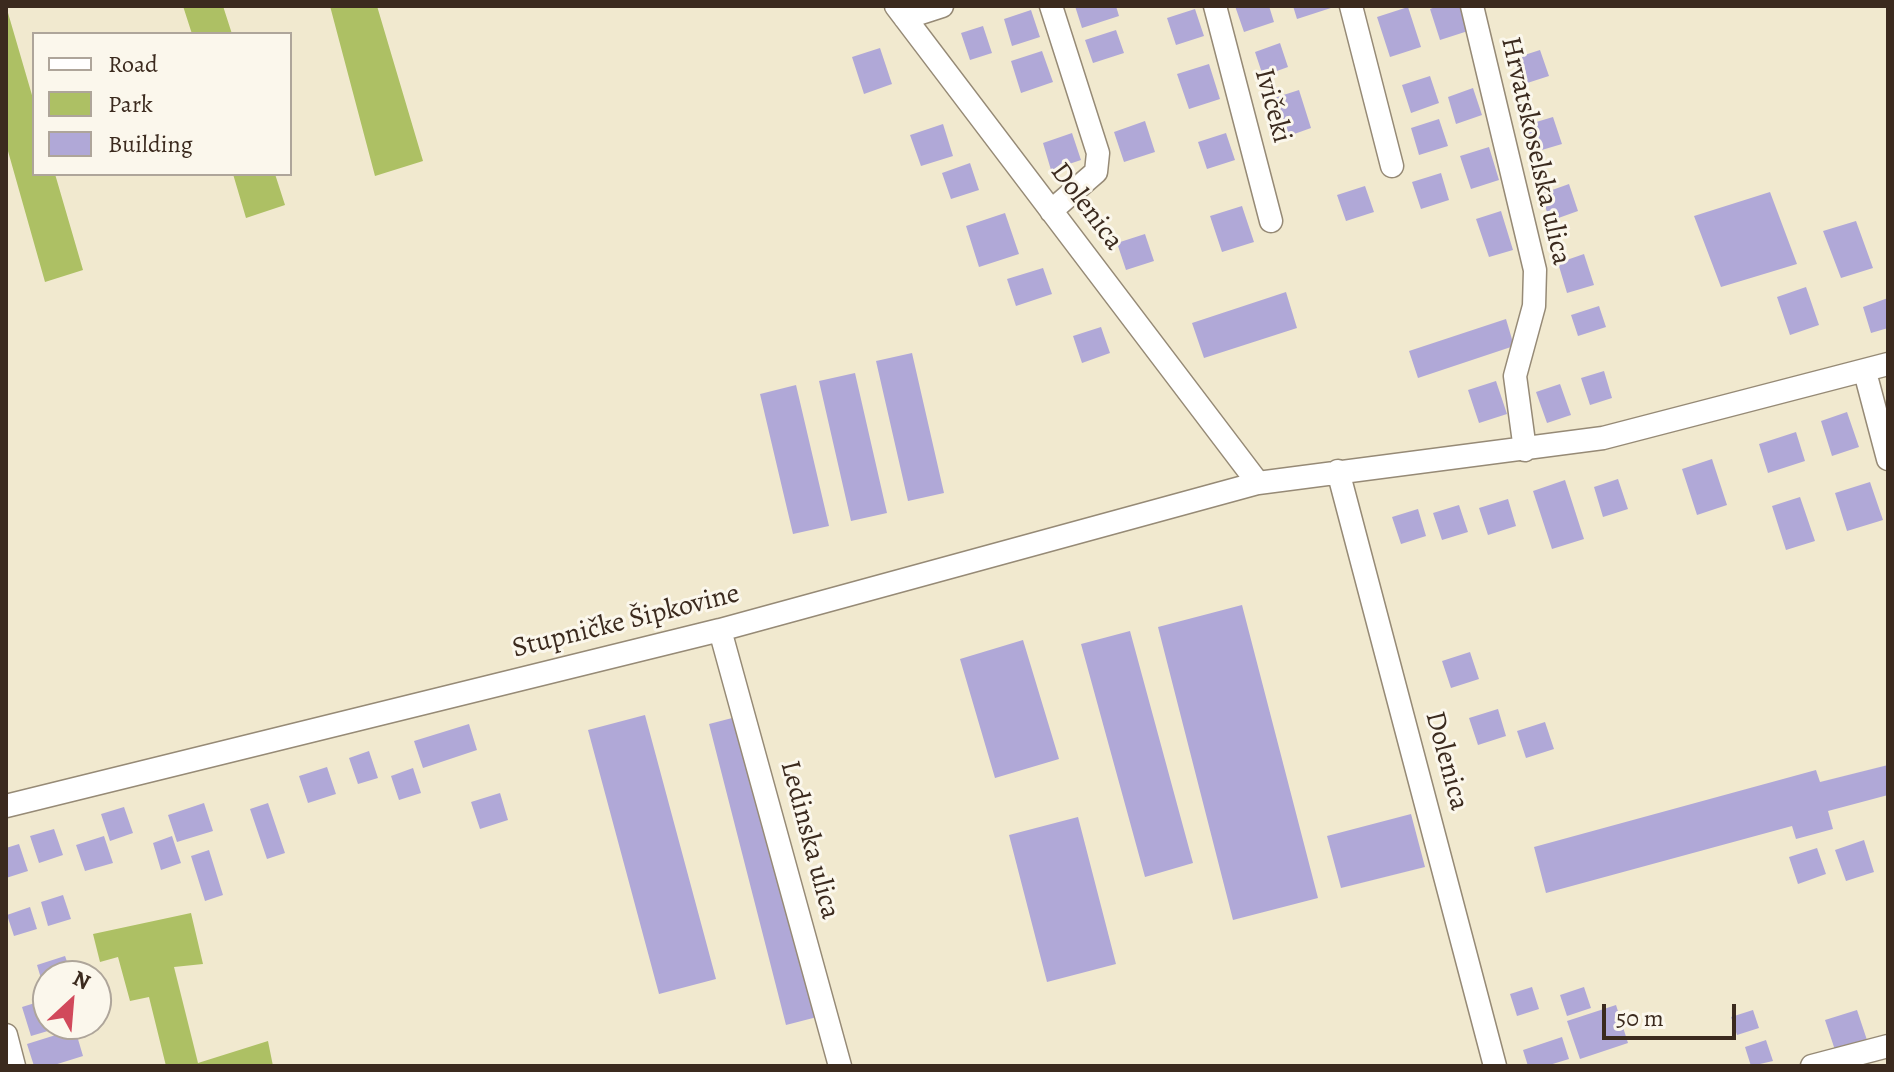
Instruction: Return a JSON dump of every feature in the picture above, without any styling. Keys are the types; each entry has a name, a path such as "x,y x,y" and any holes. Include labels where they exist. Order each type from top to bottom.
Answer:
{"street":[{"path":"901,12 942,6"},
{"path":"1051,6 1098,153 1096,172 1051,211"},
{"name":"Ivičeki","path":"1215,6 1271,221"},
{"path":"1351,6 1392,166"},
{"name":"Hrvatskoselska ulica","path":"1472,6 1535,270 1534,306 1515,376 1525,450"},
{"name":"Dolenica","path":"901,12 1258,483"},
{"path":"1258,483 1603,438 1888,364"},
{"path":"1865,372 1888,459"},
{"name":"Dolenica","path":"1338,471 1495,1066"},
{"name":"Stupničke Šipkovine","path":"6,806 720,630 1258,483"},
{"name":"Ledinska ulica","path":"720,630 840,1066"},
{"path":"6,1035 14,1066"},
{"path":"1812,1066 1888,1046"}],"green space":[{"path":"6,6 32,95 32,176 56,176 83,270 45,282 6,144"},
{"path":"183,6 223,6 231,32 191,32"},
{"path":"330,6 377,6 423,161 375,176"},
{"path":"234,176 276,176 285,205 246,218"},
{"path":"191,913 203,964 174,967 198,1063 268,1041 273,1066 166,1066 149,997 130,1001 118,957 100,960 93,934"}],"building":[{"path":"1075,6 1116,6 1119,16 1082,28"},
{"path":"1235,6 1269,6 1274,22 1244,32"},
{"path":"1293,6 1334,6 1334,7 1297,19"},
{"path":"1460,6 1468,31 1440,40 1430,9"},
{"path":"1408,7 1421,47 1390,57 1377,17"},
{"path":"1195,9 1204,36 1176,45 1167,18"},
{"path":"1031,10 1040,37 1012,46 1004,19"},
{"path":"983,26 992,53 970,60 961,33"},
{"path":"1116,30 1124,53 1093,63 1085,40"},
{"path":"1280,43 1288,67 1263,76 1255,52"},
{"path":"880,48 892,84 864,94 852,57"},
{"path":"1540,50 1549,76 1521,85 1512,59"},
{"path":"1042,51 1053,82 1021,93 1011,61"},
{"path":"1209,64 1220,99 1189,109 1177,74"},
{"path":"1430,76 1439,103 1411,113 1402,85"},
{"path":"1473,88 1482,115 1456,124 1448,97"},
{"path":"1299,90 1311,128 1283,138 1271,99"},
{"path":"1553,117 1562,144 1535,152 1526,125"},
{"path":"1439,119 1448,146 1419,155 1411,128"},
{"path":"1145,121 1155,152 1124,162 1114,132"},
{"path":"943,124 953,156 921,166 910,135"},
{"path":"1072,133 1081,160 1051,170 1043,143"},
{"path":"1226,133 1235,160 1207,169 1198,142"},
{"path":"1489,147 1499,180 1471,189 1460,156"},
{"path":"970,163 979,190 951,199 942,173"},
{"path":"1441,173 1449,200 1421,209 1412,182"},
{"path":"1569,184 1578,211 1550,221 1541,194"},
{"path":"1365,186 1374,212 1346,221 1337,195"},
{"path":"1770,192 1797,264 1721,287 1694,216"},
{"path":"1242,206 1254,242 1222,252 1210,216"},
{"path":"1501,211 1513,250 1489,257 1476,219"},
{"path":"1005,213 1019,254 979,267 966,226"},
{"path":"1856,221 1873,268 1841,278 1823,231"},
{"path":"1145,234 1154,261 1126,270 1117,243"},
{"path":"1584,254 1594,285 1567,293 1558,263"},
{"path":"1043,268 1052,294 1016,306 1007,279"},
{"path":"1806,287 1819,325 1790,335 1777,297"},
{"path":"1286,292 1297,328 1204,358 1192,323"},
{"path":"1888,298 1888,328 1871,333 1863,307"},
{"path":"1599,306 1606,327 1578,336 1571,315"},
{"path":"1506,319 1514,346 1418,378 1409,351"},
{"path":"1101,327 1110,353 1082,363 1073,336"},
{"path":"912,353 944,493 908,501 876,361"},
{"path":"1604,371 1612,398 1590,405 1581,378"},
{"path":"855,373 887,513 851,521 819,381"},
{"path":"1496,381 1507,414 1479,423 1468,390"},
{"path":"1560,384 1571,415 1547,423 1536,392"},
{"path":"796,385 829,526 793,534 760,394"},
{"path":"1847,412 1859,447 1832,456 1821,421"},
{"path":"1796,432 1805,461 1768,473 1759,444"},
{"path":"1712,459 1727,505 1697,515 1682,469"},
{"path":"1618,479 1628,509 1603,517 1594,487"},
{"path":"1565,480 1584,539 1552,549 1533,491"},
{"path":"1870,482 1883,520 1847,531 1835,493"},
{"path":"1800,497 1815,541 1786,550 1772,506"},
{"path":"1508,499 1516,526 1488,535 1479,508"},
{"path":"1459,505 1468,532 1442,540 1433,513"},
{"path":"1418,509 1426,536 1401,544 1392,517"},
{"path":"1242,605 1318,898 1233,920 1158,627"},
{"path":"1130,631 1193,863 1145,877 1081,644"},
{"path":"1023,640 1059,759 995,778 960,659"},
{"path":"1470,652 1479,679 1451,688 1442,661"},
{"path":"1498,709 1506,736 1478,745 1469,718"},
{"path":"645,715 716,979 659,994 588,730"},
{"path":"740,716 817,1017 786,1025 709,724"},
{"path":"1545,722 1554,749 1526,758 1517,731"},
{"path":"469,724 477,750 423,768 414,741"},
{"path":"369,751 378,778 358,784 349,758"},
{"path":"1888,765 1888,795 1828,811 1833,829 1796,839 1792,826 1546,893 1534,847 1816,770 1820,782"},
{"path":"327,767 336,794 308,803 299,776"},
{"path":"413,768 421,793 399,800 391,776"},
{"path":"500,793 508,820 480,829 471,802"},
{"path":"204,803 213,831 177,842 168,815"},
{"path":"268,803 285,853 267,859 250,809"},
{"path":"124,807 133,833 110,841 101,814"},
{"path":"1411,814 1425,867 1341,888 1327,836"},
{"path":"1078,817 1116,964 1047,982 1009,835"},
{"path":"54,829 63,855 39,863 30,836"},
{"path":"104,836 113,863 85,871 76,845"},
{"path":"172,836 181,863 161,870 153,843"},
{"path":"1864,840 1874,872 1846,881 1835,850"},
{"path":"19,844 28,871 6,878 6,848"},
{"path":"1817,848 1826,874 1798,884 1789,857"},
{"path":"209,850 223,895 205,901 191,856"},
{"path":"63,895 71,919 48,926 41,902"},
{"path":"30,907 37,929 14,936 7,915"},
{"path":"1532,987 1539,1009 1517,1016 1510,994"},
{"path":"1584,987 1591,1008 1567,1016 1560,995"},
{"path":"32,1004 32,1036 31,1036 22,1007"},
{"path":"1616,1005 1628,1043 1580,1059 1567,1021"},
{"path":"1753,1010 1759,1028 1737,1035 1731,1017"},
{"path":"1857,1010 1867,1040 1835,1050 1825,1020"},
{"path":"1562,1037 1569,1059 1546,1066 1528,1066 1523,1050"},
{"path":"40,1040 78,1040 83,1056 51,1066 34,1066 27,1044"},
{"path":"1766,1040 1773,1061 1751,1066 1745,1047"}]}
